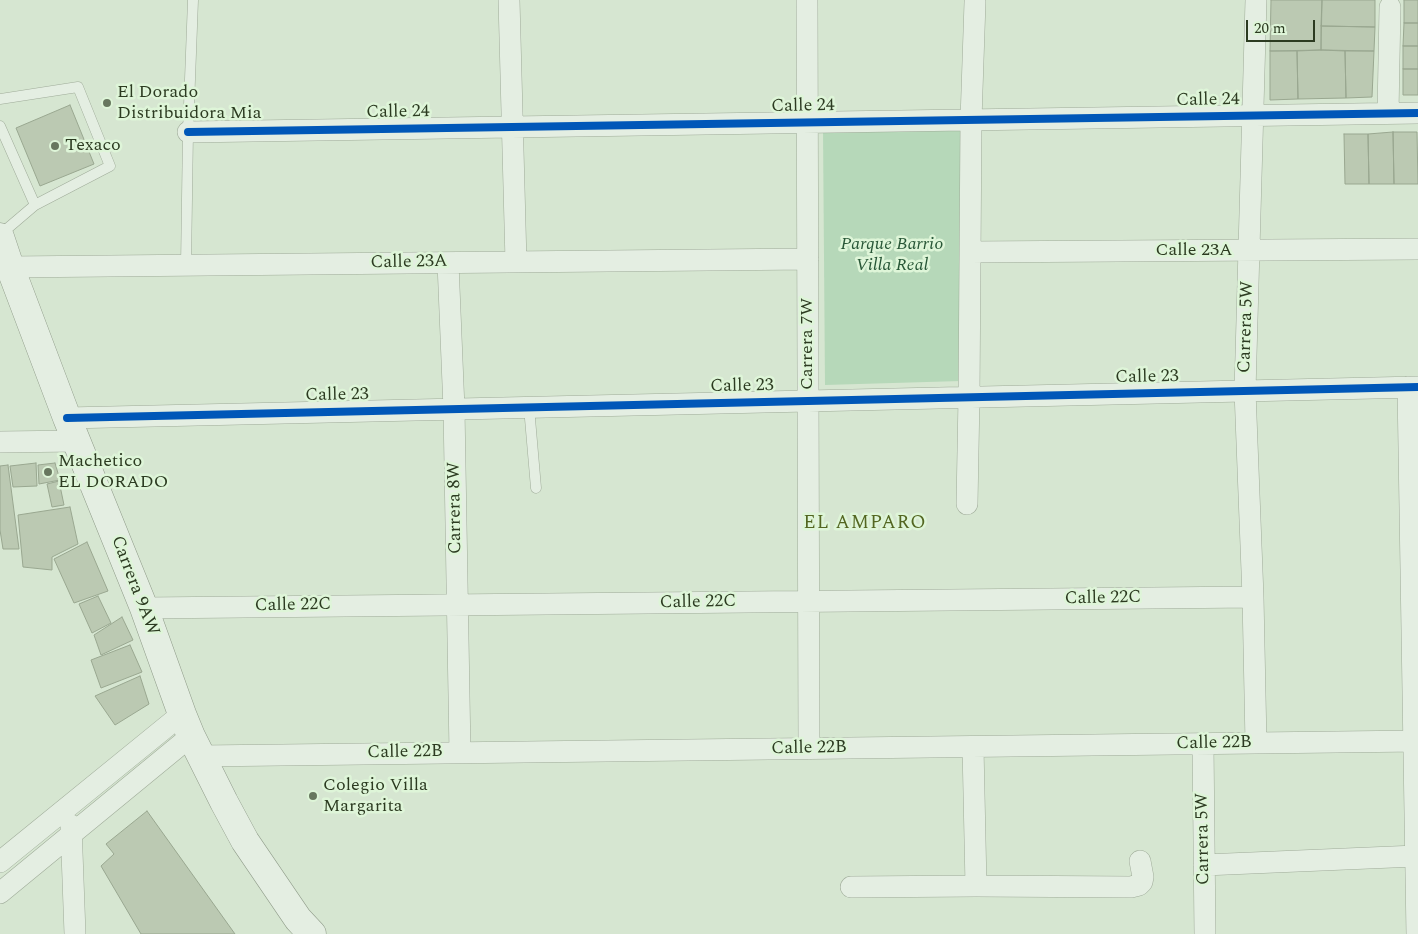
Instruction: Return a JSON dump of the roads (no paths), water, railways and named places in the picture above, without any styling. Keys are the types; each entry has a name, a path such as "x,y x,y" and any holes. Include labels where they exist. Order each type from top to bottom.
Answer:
{"main road":[{"name":"Carrera 9AW","path":"0,236 10,267 144,608 191,735 245,841 305,927"}],"street":[{"path":"509,0 516,262"},
{"name":"Carrera 7W","path":"807,0 808,749"},
{"name":"Carrera 5W","path":"1256,0 1245,391 1253,597 1256,743"},
{"path":"967,504 971,120 975,2"},
{"path":"1388,113 1390,7"},
{"name":"Calle 24","path":"188,132 1418,113"},
{"name":"Calle 23A","path":"970,252 1418,249"},
{"name":"Calle 23A","path":"10,267 808,259"},
{"name":"Carrera 8W","path":"448,263 454,409 460,753"},
{"path":"1413,387 1417,924"},
{"name":"Calle 23","path":"0,442 73,429 454,409 1413,387"},
{"name":"Calle 22C","path":"144,608 1253,597"},
{"path":"0,862 70,804 191,735"},
{"path":"0,893 191,735"},
{"name":"Calle 22B","path":"191,735 460,753 1416,741"},
{"name":"Carrera 5W","path":"1203,744 1205,934"},
{"path":"973,747 976,886"},
{"path":"70,804 75,934"},
{"path":"1204,865 1416,856"},
{"path":"851,888 976,886 1131,887 1142,882 1140,861"}],"lane":[{"path":"186,265 188,132 193,0"},
{"path":"0,99 78,87 110,166 35,205 0,236"},
{"path":"0,126 35,205"},
{"path":"529,407 536,488"}],"place":[{"name":"El Dorado Distribuidora Mia","path":"107,103"},
{"name":"Texaco","path":"55,146"},
{"name":"Machetico EL DORADO","path":"48,472"},
{"name":"Colegio Villa Margarita","path":"313,796"}],"district":[{"name":"EL AMPARO","path":"865,524"}],"park label":[{"name":"Parque Barrio Villa Real","path":"892,255"}]}
